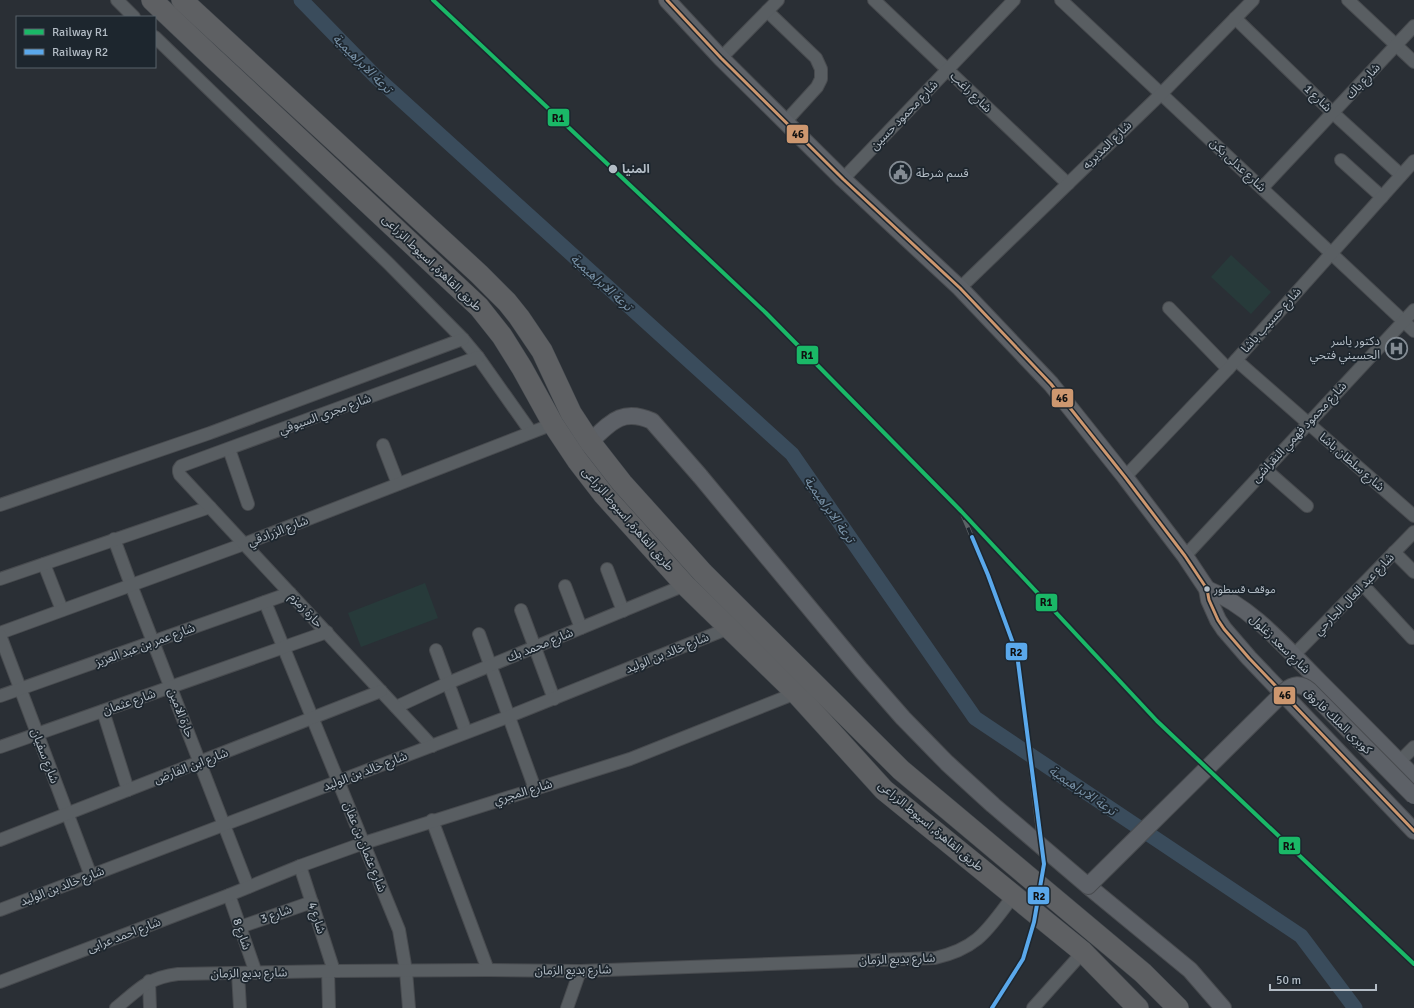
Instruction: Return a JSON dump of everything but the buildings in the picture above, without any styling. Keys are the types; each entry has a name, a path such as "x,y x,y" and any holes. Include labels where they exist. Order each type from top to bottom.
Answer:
{"highway":[{"name":"طريق القاهرة, اسيوط الزراعى","path":"152,0 479,307 502,336 522,368 553,424 577,460 604,495 685,585 796,693 884,790 1083,952 1138,1008"},
{"name":"طريق القاهرة, اسيوط الزراعى","path":"182,0 479,274 507,302 542,351 572,413 590,442 622,483 703,573 901,770 1143,973 1178,1008"},
{"path":"211,56 226,41"},
{"path":"884,790 901,770"}],"main road":[{"path":"667,0 721,58 843,179 960,288 1051,384 1125,477 1185,556 1207,589 1213,610 1218,620 1231,637 1414,832"},
{"path":"590,442 618,418 630,415 641,416 652,421 700,476 861,670 947,763 993,805 1088,886 1190,970 1223,1008"},
{"name":"شارع سعد زغلول","path":"1207,589 1223,596 1251,615 1294,655 1414,777"},
{"name":"كوبرى الملك فاروق","path":"1088,886 1285,691 1294,686 1302,686 1309,690 1414,796"}],"street":[{"path":"117,0 133,16"},
{"path":"721,58 778,0"},
{"name":"شارع راغب","path":"874,0 1068,184"},
{"name":"شارع محمود حسين","path":"843,179 1014,0"},
{"name":"شارع عدلى يكن","path":"1061,0 1262,188 1330,254 1414,331"},
{"name":"شارع المديريه","path":"960,288 1161,94 1253,0"},
{"path":"1348,0 1414,62"},
{"path":"767,12 816,58 821,69 821,78 817,87 786,121"},
{"name":"شارع 1","path":"1235,18 1333,113 1401,175"},
{"name":"شارع باك","path":"1262,188 1414,26"},
{"path":"156,38 384,258 462,339 478,357 531,432"},
{"path":"1341,160 1382,197"},
{"name":"شارع حسيب باشا","path":"1125,477 1232,365 1414,161"},
{"name":"شارع سلطان باشا","path":"1169,308 1232,365 1308,423 1414,516"},
{"name":"شارع محمود فهمي النقراشى","path":"1185,556 1414,310"},
{"path":"0,505 210,433 462,339"},
{"name":"شارع مجري السيوفي","path":"180,475 179,469 181,466 478,357"},
{"name":"شارع الزرادقي","path":"0,634 244,544 553,424"},
{"path":"383,445 398,484"},
{"path":"229,449 248,504"},
{"path":"1265,469 1307,506"},
{"name":"حارة زمزم","path":"180,475 432,746"},
{"path":"0,579 210,507"},
{"name":"شارع عبد العال الجارحي","path":"1294,655 1414,532"},
{"name":"حارة الامين","path":"114,539 248,887"},
{"path":"1394,552 1414,572"},
{"path":"44,564 62,610"},
{"path":"607,569 623,611"},
{"name":"شارع محمد بك","path":"396,707 448,683 685,585"},
{"path":"1363,585 1412,638"},
{"path":"565,586 581,628"},
{"name":"شارع عمر بن عبد العزيز","path":"0,696 290,593"},
{"name":"شارع عثمان بن عفان","path":"265,602 399,930 406,971 409,1008"},
{"path":"521,610 554,699"},
{"name":"شارع خالد بن الوليد","path":"0,910 554,699 729,628"},
{"name":"شارع عثمان","path":"0,747 327,632"},
{"name":"شارع سفيان","path":"0,634 91,876"},
{"path":"479,634 510,716 535,789"},
{"path":"436,650 466,732"},
{"name":"شارع ابن الفارض","path":"0,840 381,691"},
{"name":"شارع المجري","path":"248,887 300,866 432,820 535,789 651,751 796,693"},
{"path":"103,711 128,790"},
{"path":"1399,762 1414,747"},
{"path":"432,820 488,970"},
{"name":"شارع 4","path":"300,866 312,902 331,971 329,1008"},
{"name":"شارع احمد عرابى","path":"0,982 248,887"},
{"name":"شارع 8","path":"229,895 256,973"},
{"name":"شارع بديع الزمان","path":"116,1008 150,981 168,975 178,974 331,971 580,971 935,958 953,954 966,948 979,939 990,928 1014,895"},
{"name":"شارع 3","path":"240,927 312,902"},
{"path":"1033,1008 1083,952"},
{"path":"568,1008 580,971"},
{"path":"238,973 240,1008"},
{"path":"150,981 150,1008"}],"shaded area":[{"path":"1231,255 1271,292 1251,314 1211,277"},
{"path":"425,583 438,618 361,647 348,613"}],"waterway":[{"name":"ترعة الابراهيمية","path":"301,0 375,76 792,454 975,718 1301,936 1355,1008"}],"railway":[{"path":"961,511 988,575 1017,654 1038,830"},
{"path":"992,1008 1023,959"}],"rail line":[{"name":"R1","path":"433,0 766,313 961,511 1157,721 1414,964"},
{"name":"R2","path":"972,537 988,575 1017,654 1044,864 1034,922 1023,959 992,1008"}],"transit line":[{"name":"46","path":"667,0 721,58 843,179 960,288 1051,384 1125,477 1185,556 1207,589 1209,600 1224,629 1249,658 1414,831"}],"place":[{"name":"المنيا","path":"613,169"},
{"name":"قسم شرطة","path":"901,173"},
{"name":"دكتور ياسر الحسيني فتحي","path":"1396,348"},
{"name":"موقف قسطور","path":"1207,589"}]}
